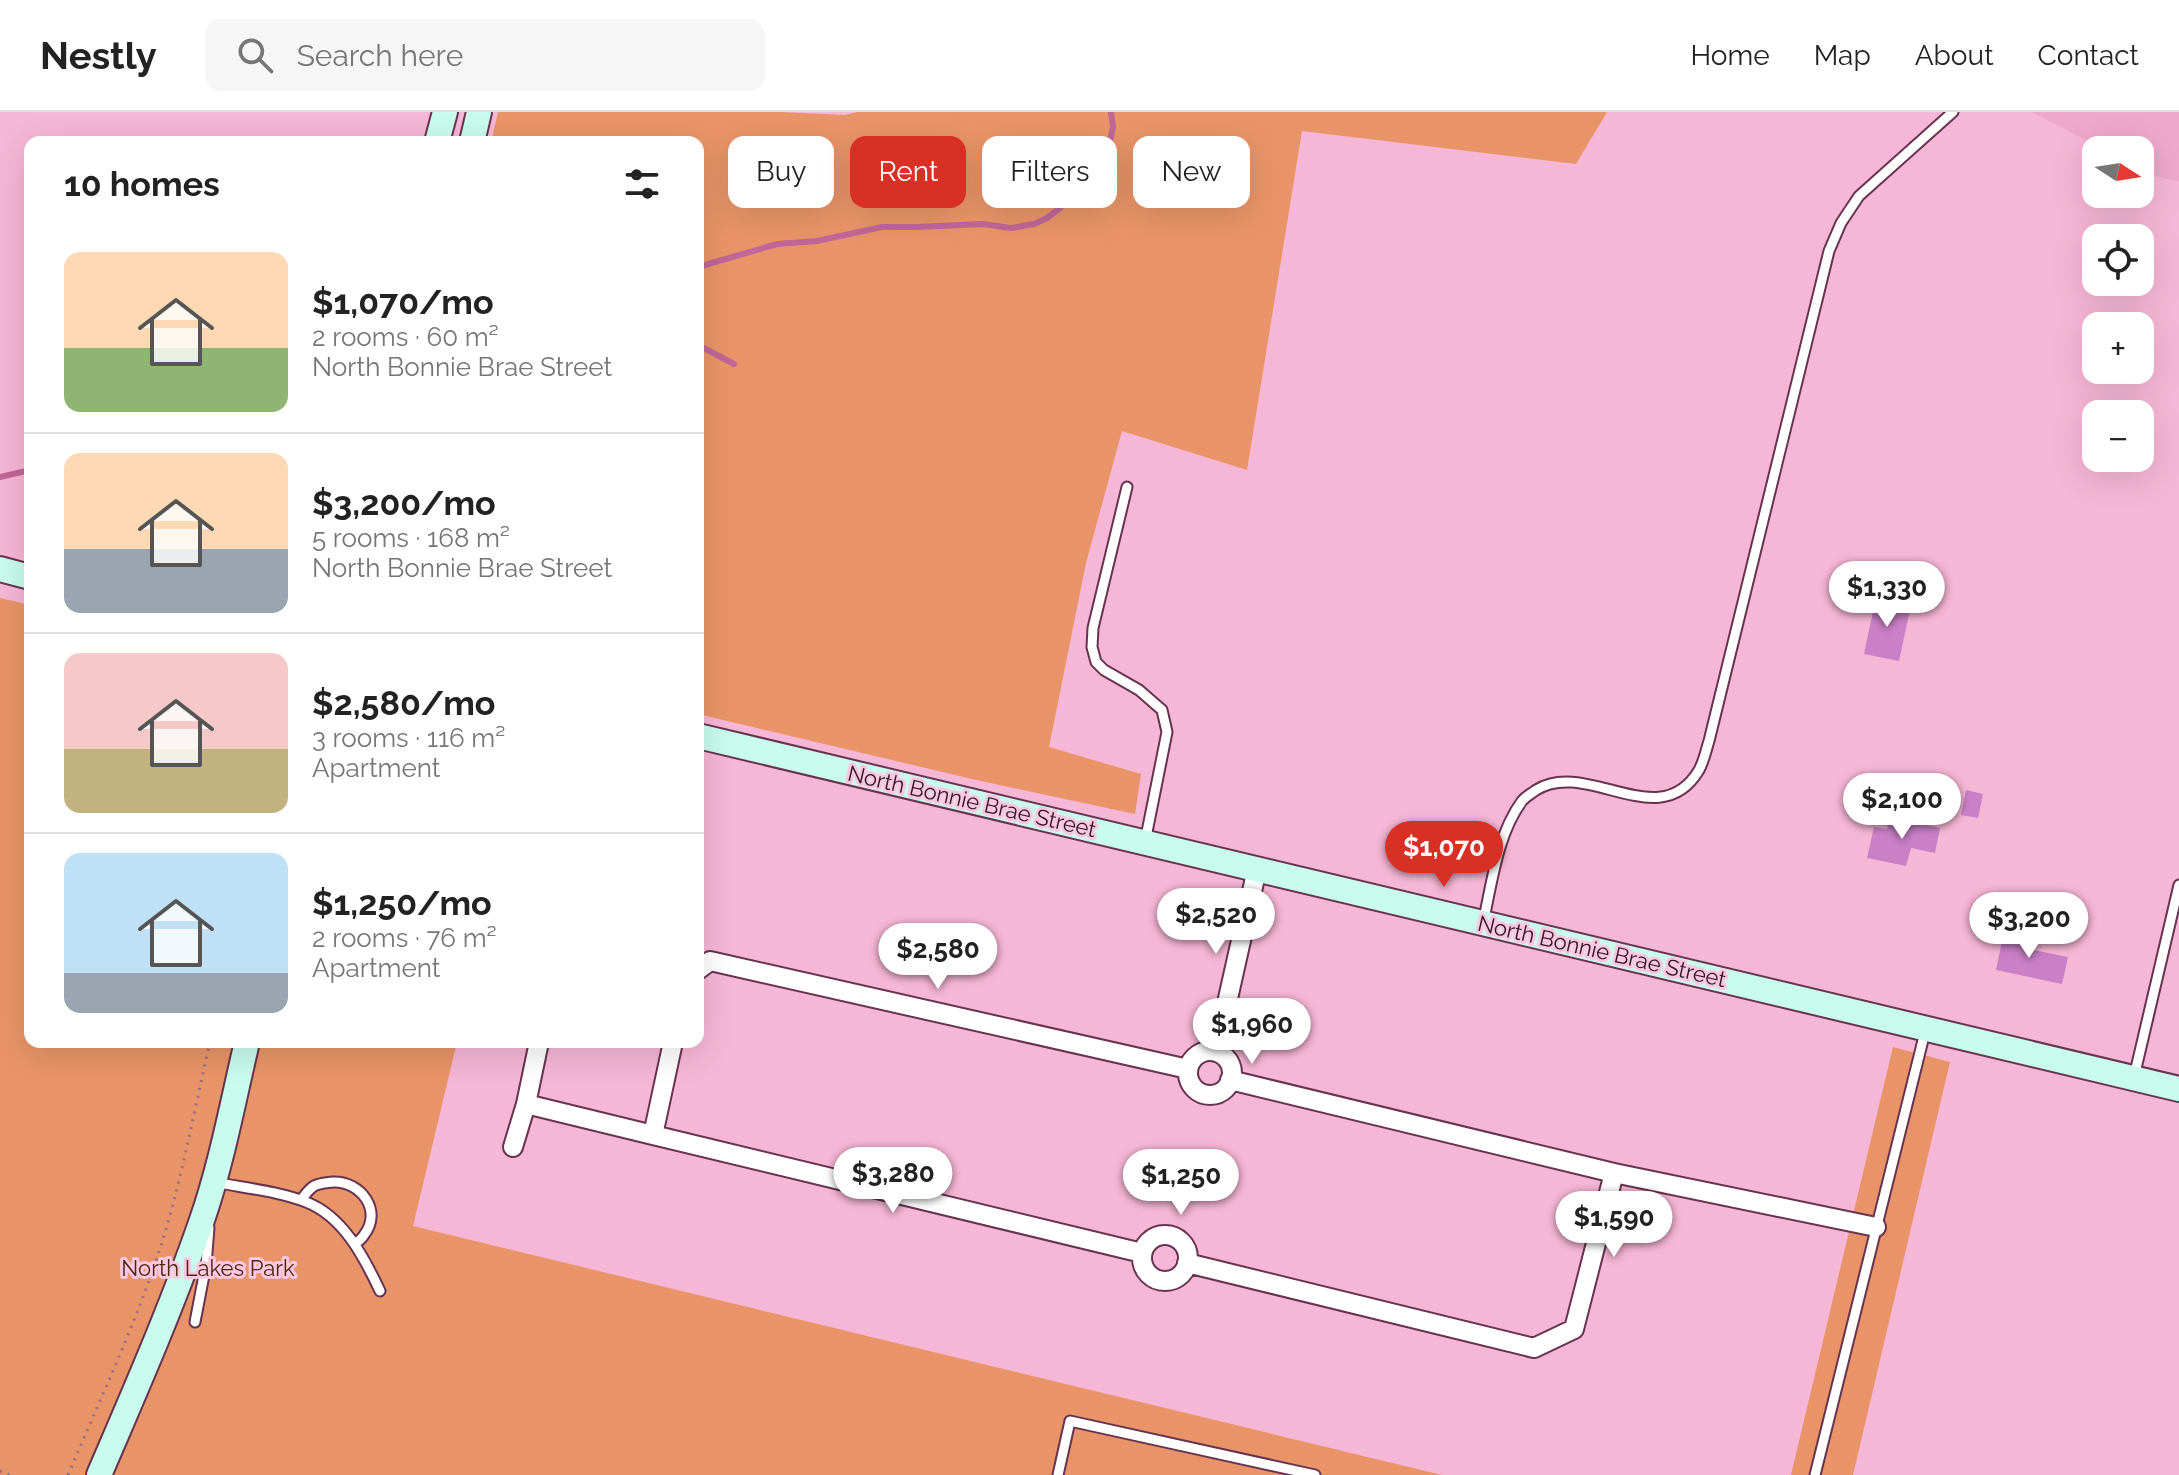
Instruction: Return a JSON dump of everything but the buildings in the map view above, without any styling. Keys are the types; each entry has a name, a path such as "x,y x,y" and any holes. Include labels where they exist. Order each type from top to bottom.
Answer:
{"main road":[{"path":"439,136 445,112"},
{"path":"473,136 479,112"},
{"path":"0,569 24,575"},
{"name":"North Bonnie Brae Street","path":"704,737 2179,1089"},
{"path":"99,1475 165,1321 202,1218 246,1048"}],"street":[{"path":"1216,1052 1257,869"},
{"path":"704,966 710,961 1188,1069"},
{"path":"513,1147 538,1048"},
{"path":"653,1135 672,1048"},
{"path":"1216,1052 1228,1060 1232,1073 1230,1080 1222,1091 1201,1094 1190,1084 1188,1069 1196,1056 1216,1052"},
{"path":"1230,1080 1614,1173 1876,1227"},
{"path":"526,1104 1142,1253"},
{"path":"1187,1263 1534,1348 1574,1329 1614,1173"},
{"path":"1170,1235 1182,1243 1187,1263 1179,1276 1172,1280 1156,1279 1144,1269 1142,1253 1156,1237 1170,1235"}],"lane":[{"path":"1483,923 1509,821 1524,798 1546,784 1569,780 1646,798 1666,797 1686,787 1700,768 1713,726 1829,251 1841,223 1859,196 1953,112"},
{"path":"1127,487 1093,628 1092,647 1096,662 1104,670 1139,690 1162,710 1167,732 1145,842"},
{"path":"2134,1078 2179,885"},
{"path":"1815,1475 1926,1028"},
{"path":"195,1322 206,1265 213,1182 301,1200 330,1216 355,1244 380,1291"},
{"path":"301,1200 310,1188 336,1182 349,1184 366,1196 371,1213 367,1233 355,1244"},
{"path":"1058,1475 1070,1421 1315,1475"}],"path":[{"path":"68,1475 157,1260 209,1048"},
{"path":"0,1471 10,1475"}],"shaded area":[{"path":"2031,112 2179,112 2179,181 2154,175 2154,136 2082,138"}],"green space":[{"path":"498,112 781,112 845,115 857,112 1607,112 1576,164 1302,131 1247,470 1122,431 1086,563 1049,747 1141,774 1135,814 704,715 704,136 492,136"},
{"name":"North Lakes Park","path":"0,598 24,604 24,1048 456,1048 413,1226 1442,1475 0,1475"},
{"path":"1893,1047 1950,1062 1853,1475 1791,1475"}],"waterway":[{"path":"704,265 777,244 817,241 882,227 983,224 1011,228 1034,224 1060,208 1096,167 1110,141 1113,127 1111,112"},
{"path":"704,348 734,364"},
{"path":"0,477 24,471"}]}
